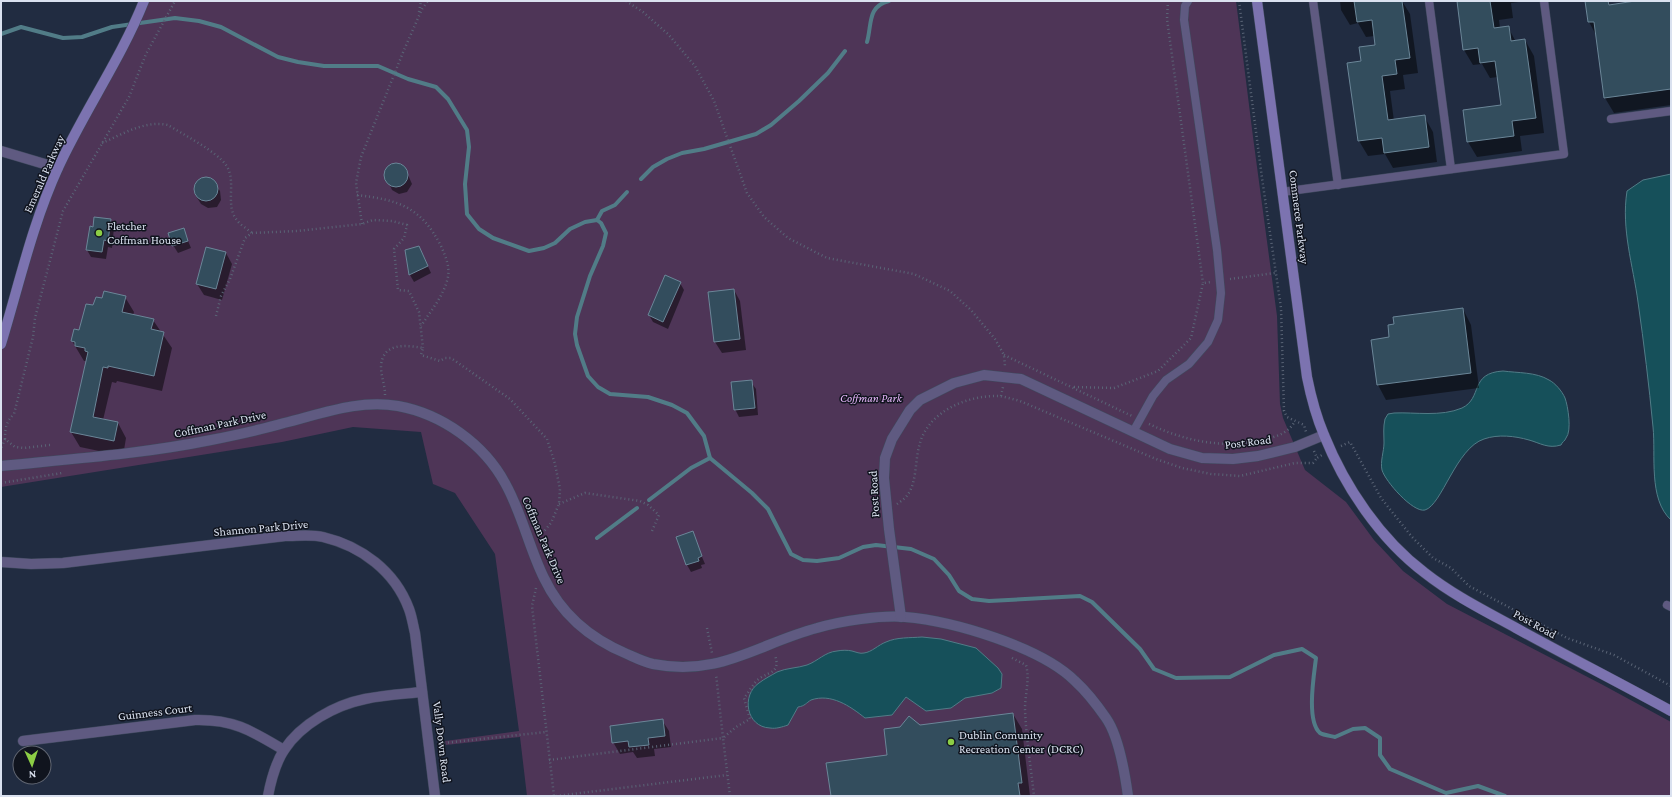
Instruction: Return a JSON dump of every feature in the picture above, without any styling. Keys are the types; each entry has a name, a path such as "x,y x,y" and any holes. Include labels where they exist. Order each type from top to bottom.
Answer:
{"street":[{"name":"Emerald Parkway","path":"1,344 32,234 58,168 116,59 144,1"},
{"name":"Commerce Parkway","path":"1256,1 1307,377 1314,409 1324,435"},
{"path":"1,151 58,168"},
{"name":"Post Road","path":"901,617 884,478 885,458 892,439 910,410 920,400 954,383 984,375 1021,379 1170,449 1202,458 1233,459 1258,456 1283,450 1324,435 1351,488 1374,522 1397,548 1424,572 1453,594 1671,712"},
{"name":"Coffman Park Drive","path":"1,466 166,448 245,433 350,406 396,405 428,415 452,427 470,440 496,469 507,485 544,580 566,612 599,641 648,663 674,667 705,666 715,668 733,659 816,628 856,621 901,617 963,626 1020,648 1048,661 1074,679 1108,720 1119,752 1128,796"},
{"name":"Shannon Park Drive","path":"1,562 63,563 286,536 306,535 349,545 367,555 388,574 401,592 409,609 415,633 422,692"},
{"path":"268,796 273,775 284,750 301,731 320,716 340,706 364,699 422,692"},
{"name":"Vally Down Road","path":"422,692 435,796"},
{"name":"Guinness Court","path":"23,741 195,720 211,720 230,723 246,728 284,750"}],"lane":[{"path":"1133,432 1153,396 1166,380 1189,364 1208,342 1218,320 1221,293 1220,280 1184,20 1185,6 1188,1"},
{"path":"1314,1 1338,185"},
{"path":"1429,1 1451,169"},
{"path":"1282,192 1564,154 1544,1"},
{"path":"1611,119 1671,111"}],"path":[{"path":"1,449 5,439 7,421 14,414 63,211 129,97 146,54 175,1"},
{"path":"418,17 421,1"},
{"path":"362,224 356,183 361,157 384,97 418,17 428,1"},
{"path":"626,1 643,12 668,34 695,66 714,101 747,193 764,218 788,238 827,258 914,274 950,291 971,310 994,339 1004,355"},
{"path":"1071,387 1114,388 1158,371 1191,338 1203,283 1167,19 1168,1"},
{"path":"1239,1 1262,178 1281,308 1284,411 1287,417 1304,425"},
{"path":"102,143 147,124 159,123 168,125 214,154 227,166 231,180 231,204 236,219 252,233"},
{"path":"357,195 373,197 396,203 418,214 427,223 446,257 449,267 448,280 443,292 421,327"},
{"path":"216,316 221,296 230,279 245,238 252,233 297,231 362,224 373,220 392,221 407,225 404,238 394,249 398,290 409,291 419,312 423,348 421,355 440,361 446,358 452,358 510,399 547,439 555,464 560,489 559,504 551,523 546,530 528,539"},
{"path":"1203,283 1275,273"},
{"path":"384,405 385,390 381,366 383,358 387,352 399,346 406,345 423,348"},
{"path":"898,510 897,504 908,494 912,486 916,458 924,432 944,412 968,400 981,397 1001,396 1020,401 1156,459 1182,468 1211,474 1240,476 1295,463 1314,463 1317,458"},
{"path":"1,439 5,439 15,447 24,448 50,444"},
{"path":"1343,445 1350,442 1381,498 1412,537 1433,558 1451,568 1469,586 1567,638 1614,655 1671,686"},
{"path":"1,483 68,472"},
{"path":"559,504 585,493 640,501 648,505 659,515 652,531"},
{"path":"539,590 536,585 532,606 549,760 555,796 727,775"},
{"path":"707,628 715,668 730,796"},
{"path":"768,658 781,653"},
{"path":"549,760 723,738 736,727 750,719 744,698 760,678 768,676 776,668 777,662 775,655"},
{"path":"1009,656 1026,665 1027,669 1028,680 1025,708 1034,796"},
{"path":"715,668 722,672"},
{"path":"708,675 715,668"},
{"path":"444,743 546,732"}],"green space":[{"name":"Coffman Park","path":"144,1 1236,1 1277,316 1280,404 1283,418 1305,470 1346,502 1374,540 1403,571 1447,604 1671,722 1671,796 527,796 520,737 446,745 445,741 519,731 495,554 455,493 433,484 421,432 353,427 282,442 1,487 1,344 58,168"}],"shaded area":[{"path":"1671,174 1671,520 1659,501 1654,476 1654,438 1648,380 1625,219 1627,191 1643,180"},
{"path":"1503,371 1527,373 1544,377 1558,388 1565,398 1568,412 1569,430 1566,439 1561,445 1552,446 1512,437 1495,436 1484,439 1474,444 1465,453 1431,506 1425,510 1420,510 1414,507 1400,495 1388,481 1382,470 1381,464 1384,446 1384,425 1388,414 1428,414 1454,411 1468,404 1485,376"},
{"path":"922,637 941,639 976,648 998,668 1002,674 1001,688 992,693 965,698 951,708 926,711 906,697 892,715 865,718 847,705 833,699 818,698 798,707 788,725 777,728 762,726 751,716 748,702 753,688 777,672 807,665 825,655 841,650 864,653 890,640"}],"building":[{"path":"1354,1 1402,1 1410,58 1395,60 1397,74 1382,76 1388,120 1425,115 1429,147 1384,153 1382,138 1358,141 1347,63 1361,61 1359,47 1375,45 1372,20 1357,22"},
{"path":"1457,1 1490,1 1494,28 1509,26 1511,41 1525,39 1536,118 1512,121 1514,136 1467,142 1463,110 1501,105 1495,61 1480,63 1478,48 1463,50"},
{"path":"1585,1 1608,1 1609,5 1635,1 1671,1 1671,89 1604,98 1594,22 1588,22"},
{"path":"396,163 404,167 408,175 404,183 396,187 388,183 384,175 388,167"},
{"path":"206,177 211,178 217,184 217,194 211,200 206,201 201,200 195,194 194,189 195,184 201,178"},
{"name":"Fletcher Coffman House","path":"94,217 111,219 108,241 104,240 102,252 86,250 90,226 93,227"},
{"path":"184,228 188,241 172,246 168,233"},
{"path":"419,246 428,266 409,275 405,250"},
{"path":"206,247 226,252 216,289 196,284"},
{"path":"665,275 681,282 663,322 648,315"},
{"path":"734,289 740,339 714,342 708,292"},
{"path":"104,291 126,296 122,312 154,319 151,329 164,332 154,376 108,366 108,368 103,367 93,417 118,422 114,441 70,432 88,352 85,351 85,348 75,346 75,342 71,341 74,329 79,330 86,304 93,305 96,297 102,298"},
{"path":"1463,308 1471,373 1377,385 1371,340 1389,337 1388,325 1394,324 1393,317"},
{"path":"752,380 755,408 734,410 731,382"},
{"path":"693,531 702,556 698,558 699,561 686,565 676,537"},
{"name":"Dublin Comunity Recreation Center (DCRC)","path":"1013,713 1022,783 1018,783 1020,796 831,796 826,763 887,755 884,729 900,727 909,716 920,725"},
{"path":"663,719 665,736 648,738 649,745 629,747 628,741 612,743 610,726"}],"waterway":[{"path":"867,42 874,12 877,7 889,1"},
{"path":"1,34 21,27 63,38 82,37 112,27 175,18 199,21 221,27 278,57 324,66 378,66 408,79 436,87 448,99 467,130 469,147 465,184 467,214 479,229 493,238 529,251 544,248 555,243 570,229 585,222 597,220 601,223 606,233 603,246 590,276 577,317 575,334 577,345 588,376 598,387 610,394 648,397 672,405 687,413 704,436 710,458 752,493 768,509 791,554 803,560 817,561 839,558 863,547 876,545 911,549 934,559 949,575 959,591 972,599 989,601 1080,596 1092,602 1140,649 1154,669 1176,678 1230,677 1274,655 1302,649 1316,658 1312,708 1313,719 1320,733 1335,737 1353,729 1365,728 1380,738 1380,755 1390,769 1446,793 1478,786 1505,796"},
{"path":"641,179 653,167 667,159 682,153 704,149 756,134 771,125 828,73 845,51"},
{"path":"597,220 602,211 615,205 627,192"},
{"path":"649,500 691,468 710,458"},
{"path":"597,538 637,508"}],"place":[{"name":"Fletcher Coffman House","path":"99,233"},
{"name":"Dublin Comunity Recreation Center (DCRC)","path":"951,742"}]}
